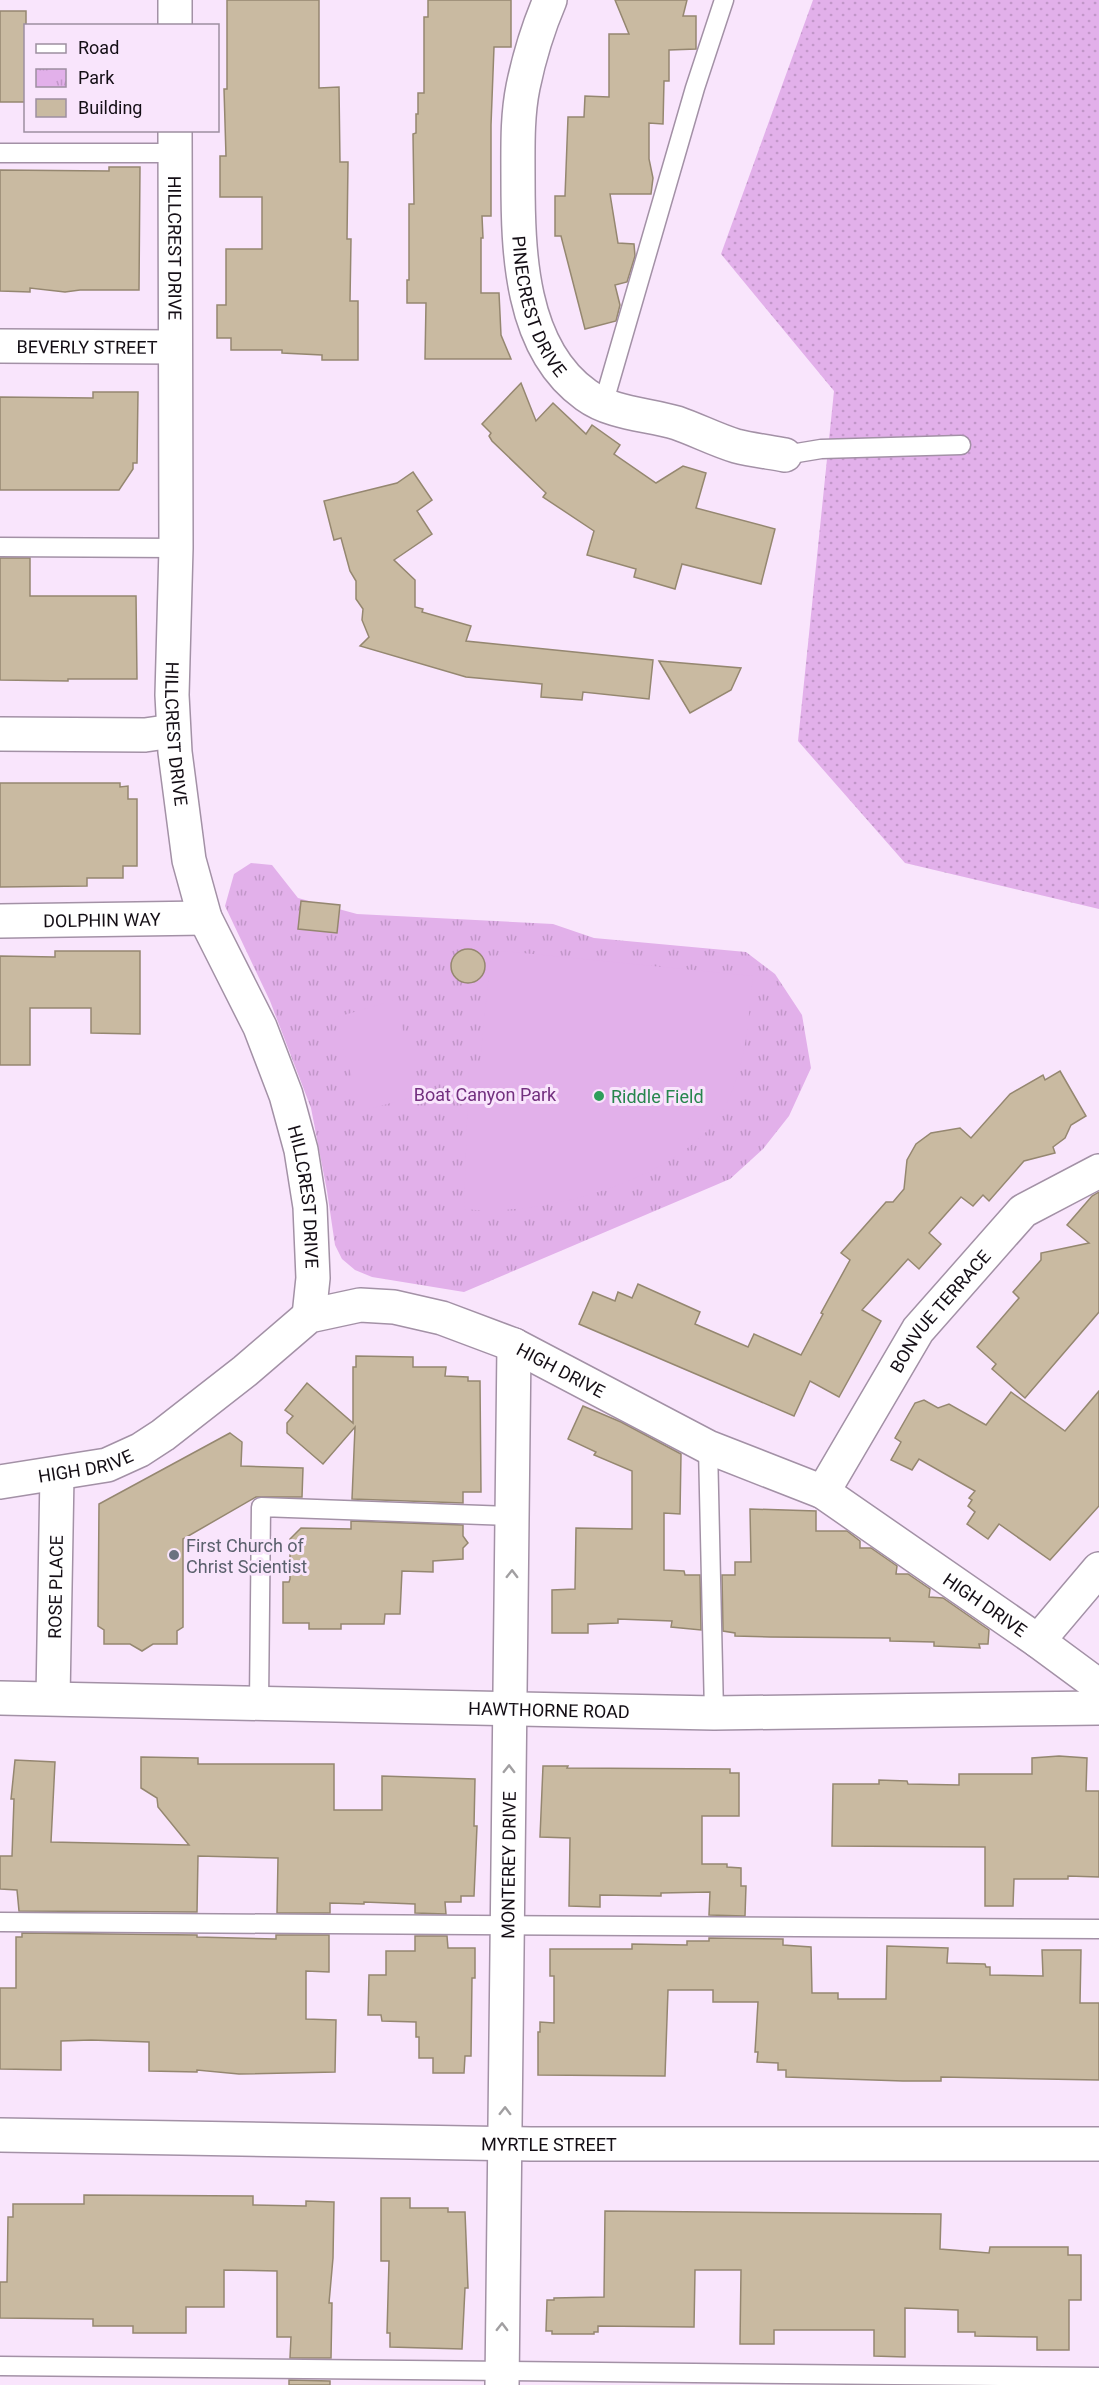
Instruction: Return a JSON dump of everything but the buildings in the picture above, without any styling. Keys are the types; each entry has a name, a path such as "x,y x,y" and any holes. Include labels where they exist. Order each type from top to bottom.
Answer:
{"street":[{"path":"175,0 175,24"},
{"name":"PINECREST DRIVE","path":"550,0 531,55 523,87 519,120 519,224 522,267 528,300 538,328 557,366 571,383 603,405 677,423 736,446 785,455"},
{"name":"HILLCREST DRIVE","path":"176,142 176,548 173,731 189,861 205,918 260,1027 286,1095 298,1139 310,1207 313,1278 309,1316"},
{"name":"BEVERLY STREET","path":"0,346 176,347"},
{"path":"0,734 145,735 173,731"},
{"name":"DOLPHIN WAY","path":"0,921 205,918"},
{"name":"BONVUE TERRACE","path":"823,1492 918,1330 1023,1211 1099,1171"},
{"name":"HIGH DRIVE","path":"0,1482 57,1475 107,1465 140,1450 163,1435 245,1371 309,1316 360,1305 394,1307 442,1318 514,1345 708,1447 823,1492 1099,1686"},
{"name":"MONTEREY DRIVE","path":"502,2378 514,1345"},
{"name":"ROSE PLACE","path":"53,1698 57,1475"},
{"path":"1038,1641 1099,1569"},
{"name":"HAWTHORNE ROAD","path":"0,1698 714,1713 1099,1708"},
{"name":"MYRTLE STREET","path":"0,2135 504,2143 1099,2144"}],"lane":[{"path":"603,405 695,88 724,0"},
{"path":"0,153 176,142"},
{"path":"785,455 821,449 961,445"},
{"path":"0,547 176,548"},
{"path":"708,1447 714,1713"},
{"path":"259,1702 261,1507 512,1516"},
{"path":"0,1922 1099,1929"},
{"path":"0,2366 502,2378 1099,2377"}],"green space":[{"path":"813,0 1099,0 1099,909 905,863 798,741 834,391 721,254"},
{"name":"Boat Canyon Park","path":"251,863 272,865 298,898 357,914 553,924 594,938 746,952 775,974 802,1015 811,1068 789,1116 763,1149 730,1179 464,1292 372,1277 355,1270 342,1259 335,1245 311,1108 270,1001 225,906 234,874"},
{"name":"Riddle Field","path":"502,951 753,976 745,1045 737,1079 723,1110 703,1135 676,1156 643,1174 607,1189 569,1200 531,1207 496,1210 464,1209 469,1063 480,1063 490,962"},
{"path":"395,1000 420,1095 362,1111 334,1018"}],"place":[{"name":"Riddle Field","path":"599,1096"},
{"name":"First Church of Christ Scientist","path":"174,1555"}]}
